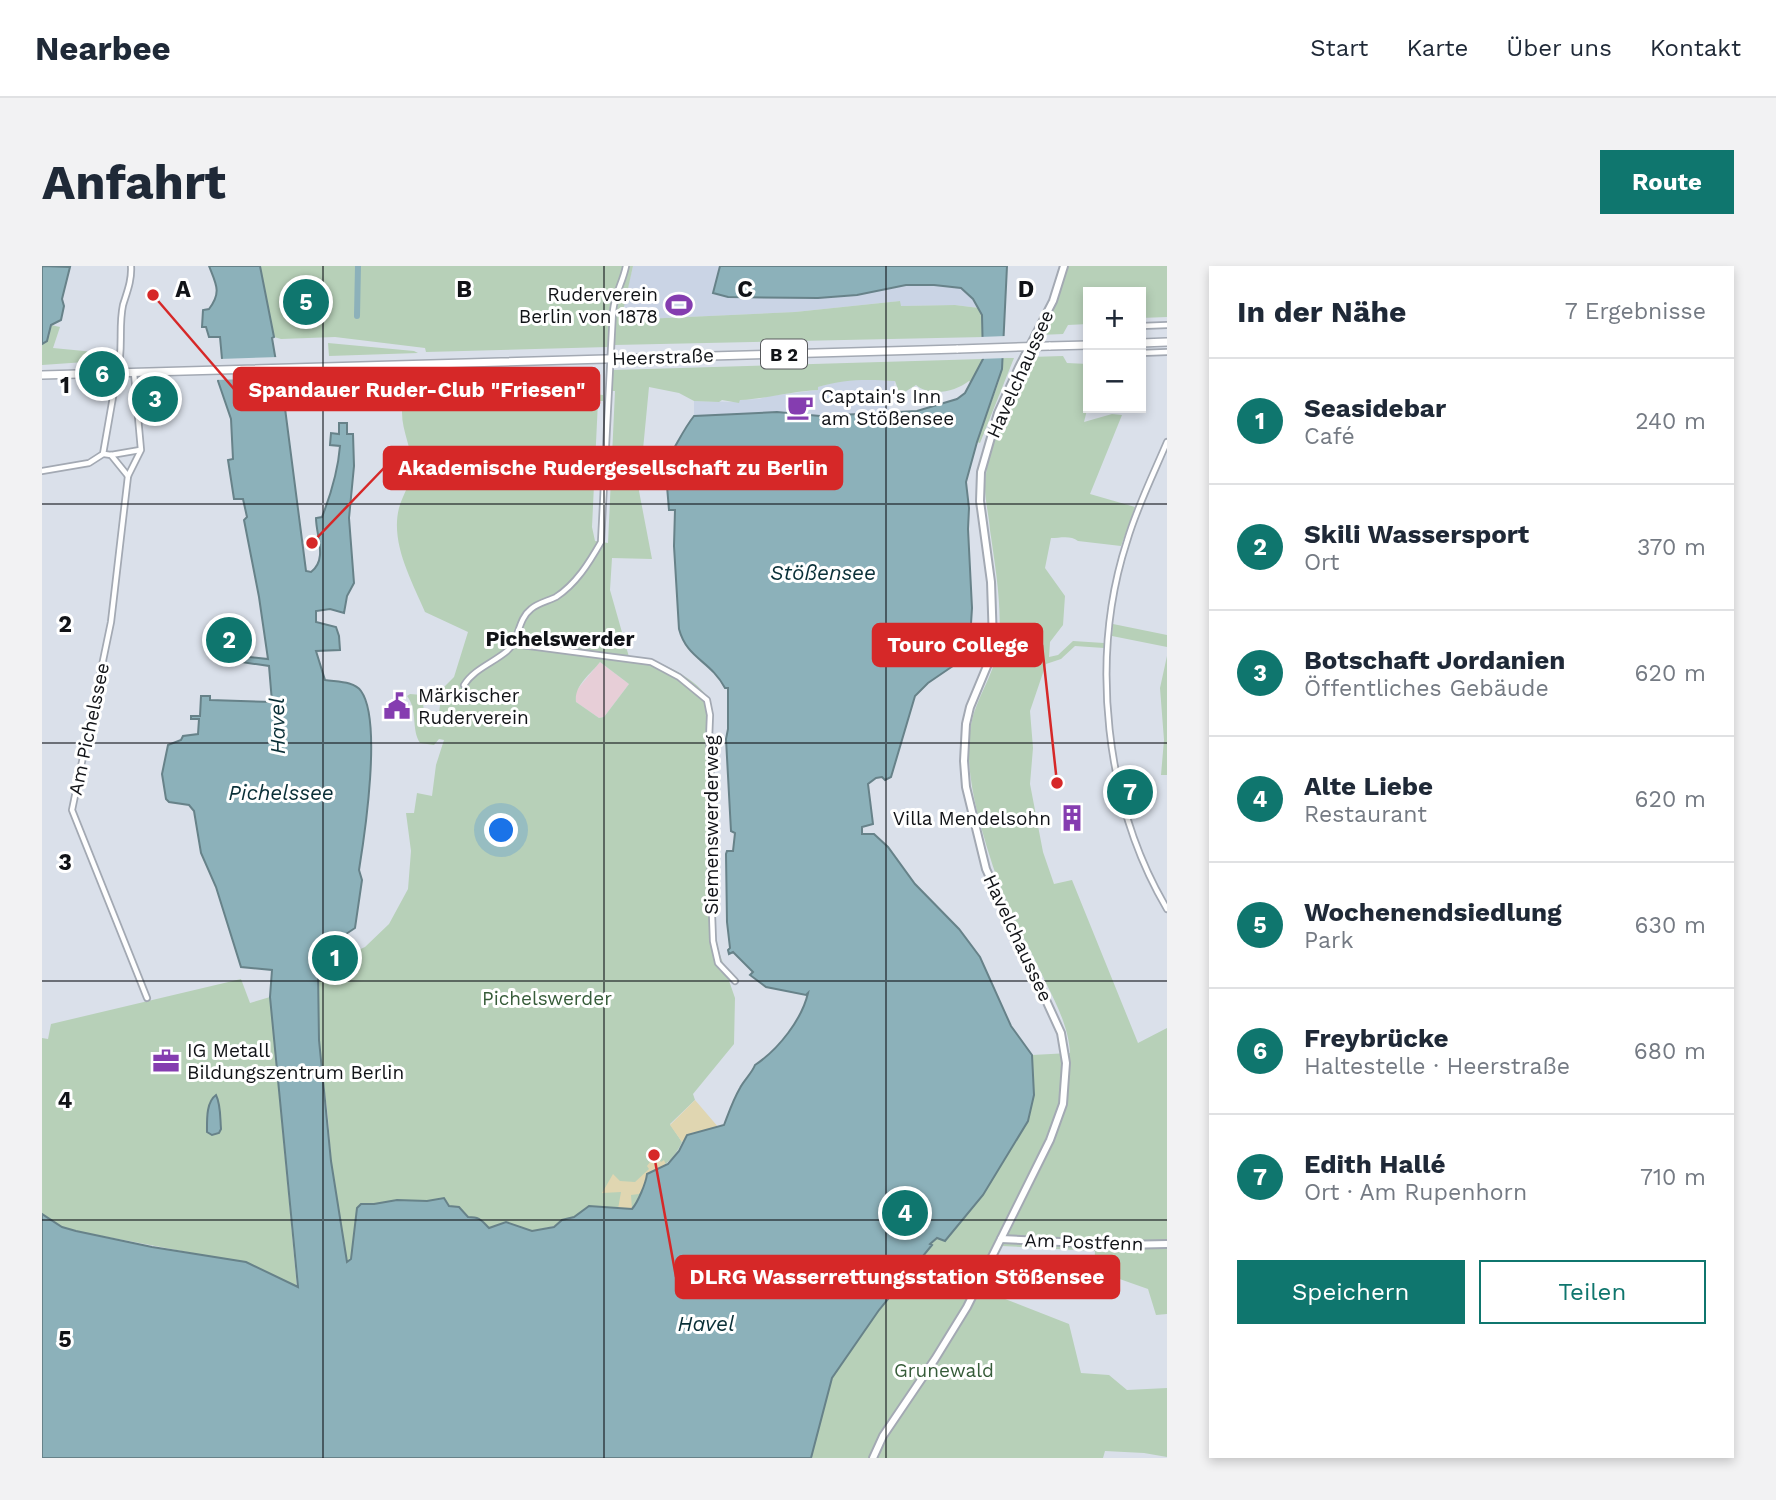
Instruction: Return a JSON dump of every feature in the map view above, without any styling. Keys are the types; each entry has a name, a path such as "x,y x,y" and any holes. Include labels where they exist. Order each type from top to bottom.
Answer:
{"main road":[{"path":"1146,343 1167,342"},
{"name":"Heerstraße","path":"42,375 1083,346"}],"street":[{"path":"103,454 121,356 123,307 130,284 131,266"},
{"path":"464,685 475,672 514,644 530,609 557,596 574,582 601,542 615,298 626,266"},
{"name":"Havelchaussee","path":"873,1458 883,1436 967,1307 1058,1122 1066,1083 1066,1063 1060,1032 986,869 967,787 964,761 966,723 990,659 993,642 991,583 981,501 981,472 998,413 1053,301 1064,266"},
{"path":"1146,326 1167,325"},
{"path":"1146,353 1167,352"},
{"path":"42,471 89,463 103,454 141,450 134,373"},
{"path":"1167,442 1126,542 1116,588 1107,670 1113,758 1124,809 1142,861 1167,909"},
{"name":"Am Pichelssee","path":"141,450 128,476 111,622 72,810 146,998"},
{"path":"111,455 128,476"},
{"name":"Siemenswerderweg","path":"514,644 651,662 679,677 707,700 710,715 714,831 710,859 713,941 718,962 735,981"},
{"name":"Am Postfenn","path":"1001,1240 1120,1245 1167,1244"}],"shaded area":[{"path":"633,266 720,266 713,293 728,297 818,298 867,293 906,285 934,285 961,288 979,308 955,305 900,306 900,301 795,312 620,320"},
{"path":"838,381 895,381 888,399 889,412 820,416 777,412 694,416 694,401 739,402 818,390 818,387"},
{"path":"600,662 629,684 604,717 599,718 576,702 576,691"}],"green space":[{"path":"260,266 633,266 621,320 795,312 900,301 901,306 955,305 979,308 984,323 984,337 426,352 425,348 335,337 281,339 274,337"},
{"path":"1067,266 1167,266 1167,317 1146,318 1146,287 1083,287 1083,324 1068,325 1063,334 1039,335 1055,302"},
{"path":"51,325 60,327 53,348 115,354 114,360 42,365 42,344 49,337"},
{"path":"328,343 414,351 418,353 329,356"},
{"name":"Grunewald","path":"1063,356 1067,363 1083,364 1083,413 1086,413 1084,422 1112,414 1122,415 1090,494 1135,507 1121,546 1078,541 1069,537 1051,538 1045,568 1065,596 1063,625 1050,642 1049,657 1058,655 1073,641 1104,643 1104,648 1075,646 1061,659 1046,664 1030,711 1033,748 1030,784 1043,852 1054,884 1072,880 1138,1043 1167,1028 1167,1314 1156,1315 1148,1289 1094,1270 1095,1251 1002,1246 982,1290 1069,1324 1081,1373 1109,1375 1127,1390 1167,1388 1167,1457 1105,1451 1103,1458 787,1458 844,1324 880,1310 931,1243 937,1238 943,1241 983,1195 1028,1121 1034,1095 1032,1055 1070,1053 1065,1026 1058,1008 995,873 976,806 970,769 973,716 992,670 999,641 998,585 985,492 987,471 1001,420 1030,357"},
{"path":"1003,358 1014,358 980,443 977,442 999,381"},
{"name":"Pichelswerder","path":"983,359 972,383 969,381 942,392 928,391 916,385 900,395 895,381 856,380 828,384 818,387 818,390 740,400 739,403 722,400 694,401 679,393 649,387 639,491 652,559 612,558 610,590 629,657 651,660 672,669 694,683 710,701 718,839 712,858 715,940 735,998 734,1044 693,1094 695,1100 670,1124 682,1142 667,1162 646,1176 645,1184 632,1209 589,1206 574,1217 562,1220 554,1226 532,1231 506,1222 489,1228 480,1219 468,1217 458,1207 449,1206 444,1198 361,1204 351,1259 346,1261 336,1209 316,1018 320,958 327,964 365,947 389,924 408,889 411,851 406,813 414,813 417,793 432,796 436,765 444,740 439,739 434,745 420,743 407,696 422,695 424,712 439,713 442,689 454,677 468,632 425,612 400,548 397,535 399,508 412,472 402,420 406,376 562,371 570,374 591,373 592,394 603,395 603,401 598,401 592,527 595,541 608,543 615,391 611,391 612,370","holes":["600,662 629,684 604,717 599,718 576,702 580,685"]},
{"path":"1113,624 1167,635 1167,647 1112,636"},
{"path":"1167,656 1167,775 1161,775 1164,740 1160,688"},
{"path":"241,979 250,1003 270,997 297,1288 245,1263 76,1231 62,1227 42,1214 42,1038 48,1039 51,1024"}],"sand":[{"path":"695,1100 719,1128 691,1133 682,1142 670,1125"},
{"path":"656,1156 661,1162 664,1160 666,1165 647,1174 645,1186 639,1194 631,1195 632,1209 618,1209 621,1192 602,1193 613,1174 620,1181 635,1182 649,1169 648,1160"}],"water":[{"path":"42,266 70,267 62,299 64,306 61,320 51,325 47,341 42,344"},
{"path":"209,266 260,266 282,385 306,571 311,572 319,561 316,518 322,517 338,464 340,446 330,445 331,433 339,434 339,423 347,423 347,434 353,434 354,466 349,518 354,583 347,596 344,613 330,609 316,611 316,622 336,627 339,636 340,650 316,651 325,680 345,682 361,691 370,726 370,778 359,870 362,880 355,928 343,936 339,952 320,959 318,971 319,1040 331,1161 347,1262 351,1259 357,1208 361,1204 444,1198 449,1206 459,1207 468,1217 480,1219 489,1228 506,1222 532,1231 554,1227 589,1206 632,1209 647,1174 668,1164 687,1135 724,1125 731,1106 755,1065 773,1051 795,1023 808,993 806,995 766,987 750,975 753,972 733,952 729,954 728,950 726,854 727,851 733,851 735,833 731,831 726,739 728,688 725,688 713,671 687,647 679,629 674,546 675,510 669,510 665,462 694,416 777,412 820,416 917,411 957,399 965,393 983,359 982,315 973,299 961,288 906,285 857,295 818,298 728,297 713,293 720,266 1007,266 1002,369 966,482 972,608 969,655 928,683 915,696 891,777 885,780 882,777 876,778 868,784 873,824 862,827 862,834 874,834 888,847 915,884 959,929 980,957 1011,1026 1032,1055 1034,1095 1028,1121 983,1195 945,1241 937,1238 930,1244 932,1245 879,1310 832,1378 811,1458 42,1458 42,1214 62,1227 76,1231 152,1247 246,1262 298,1287 270,997 272,970 241,967 216,887 201,853 194,811 189,805 169,802 166,799 162,774 168,745 181,740 183,736 198,734 199,719 191,719 191,716 200,716 201,696 210,696 210,700 272,702 269,666 241,662 241,656 268,659 244,520 247,517 243,499 234,499 228,460 233,459 231,419 218,381 222,359 220,337 209,337 206,327 202,327 203,310 209,309 217,293"},
{"path":"216,1095 220,1107 221,1129 219,1133 212,1135 207,1132 207,1117 210,1102"}],"pier":[{"path":"1006,336 1007,358 979,359 980,337"},
{"path":"279,357 283,378 214,380 219,359"}],"waterway":[{"path":"357,316 358,266"}],"place":[{"name":"Spandauer Ruder-Club \"Friesen\"","path":"153,295"},
{"name":"Wochenendsiedlung","path":"306,302"},
{"name":"Ruderverein Berlin von 1878","path":"679,305"},
{"name":"Freybrücke","path":"102,374"},
{"name":"Botschaft Jordanien","path":"155,399"},
{"name":"Captain's Inn am Stößensee","path":"800,407"},
{"name":"Akademische Rudergesellschaft zu Berlin","path":"312,543"},
{"name":"Skili Wassersport","path":"229,640"},
{"name":"Märkischer Ruderverein","path":"397,706"},
{"name":"Touro College","path":"1057,783"},
{"name":"Edith Hallé","path":"1130,792"},
{"name":"Villa Mendelsohn","path":"1072,818"},
{"name":"Seasidebar","path":"335,958"},
{"name":"IG Metall Bildungszentrum Berlin","path":"166,1061"},
{"name":"DLRG Wasserrettungsstation Stößensee","path":"654,1155"},
{"name":"Alte Liebe","path":"905,1213"}],"district":[{"name":"Pichelswerder","path":"560,638"}],"water label":[{"name":"Stößensee","path":"823,572"},
{"name":"Havel","path":"277,726"},
{"name":"Pichelssee","path":"281,792"},
{"name":"Havel","path":"706,1323"}]}
